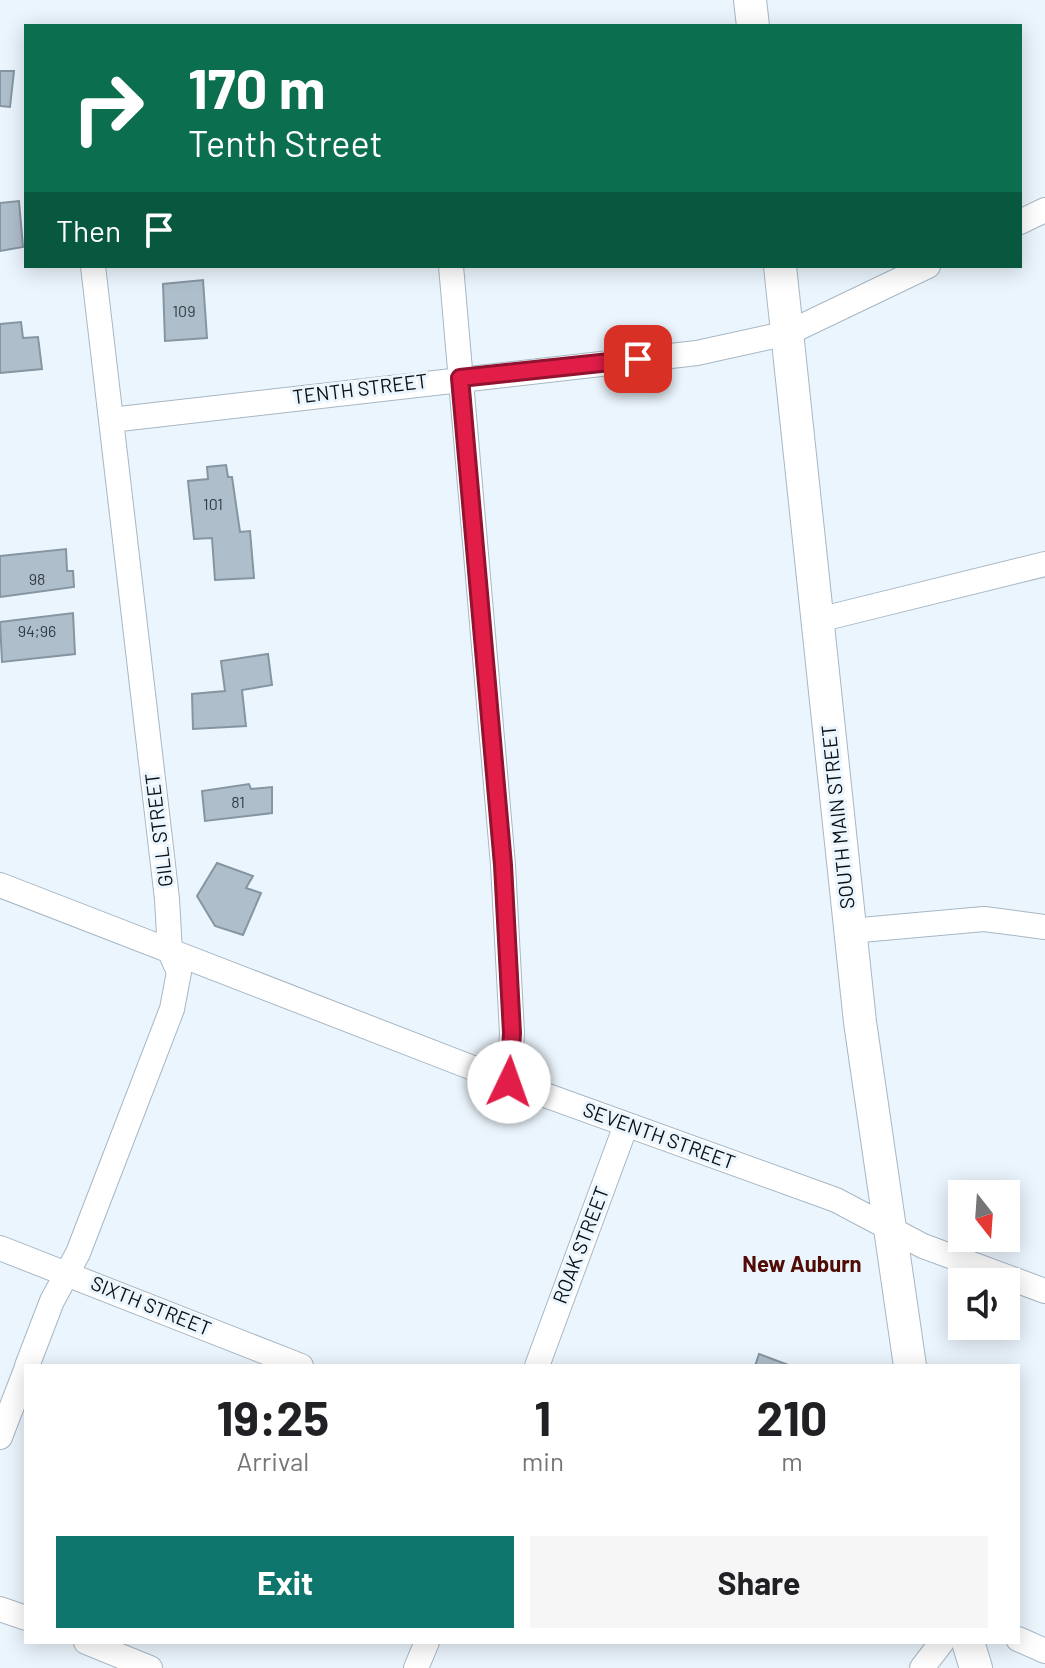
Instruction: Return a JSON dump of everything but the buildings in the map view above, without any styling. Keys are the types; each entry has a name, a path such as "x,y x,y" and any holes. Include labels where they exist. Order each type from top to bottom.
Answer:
{"street":[{"path":"750,0 753,24"},
{"path":"1022,221 1045,210"},
{"name":"GILL STREET","path":"29,1364 172,1009 179,972 170,952 165,884 93,268"},
{"path":"451,268 503,865 512,1033 509,1082"},
{"name":"SOUTH MAIN STREET","path":"780,268 850,931 888,1227 910,1364"},
{"name":"TENTH STREET","path":"111,420 697,353 788,333 924,268"},
{"path":"818,620 1045,564"},
{"name":"SEVENTH STREET","path":"0,885 509,1082 836,1200 923,1246 1045,1291"},
{"path":"850,931 984,919 1045,927"},
{"name":"ROAK STREET","path":"538,1364 626,1125"},
{"name":"SIXTH STREET","path":"0,1248 296,1364"},
{"name":"GILL STREET","path":"0,1437 24,1376"},
{"path":"0,1609 24,1617"},
{"path":"1020,1640 1045,1651"},
{"path":"91,1644 150,1668"},
{"path":"416,1668 426,1644"},
{"path":"922,1668 940,1644"},
{"path":"969,1644 976,1668"}],"district":[{"name":"New Auburn","path":"802,1264"}],"route":[{"path":"509,1082 512,1033 503,865 460,378 638,359"}]}
